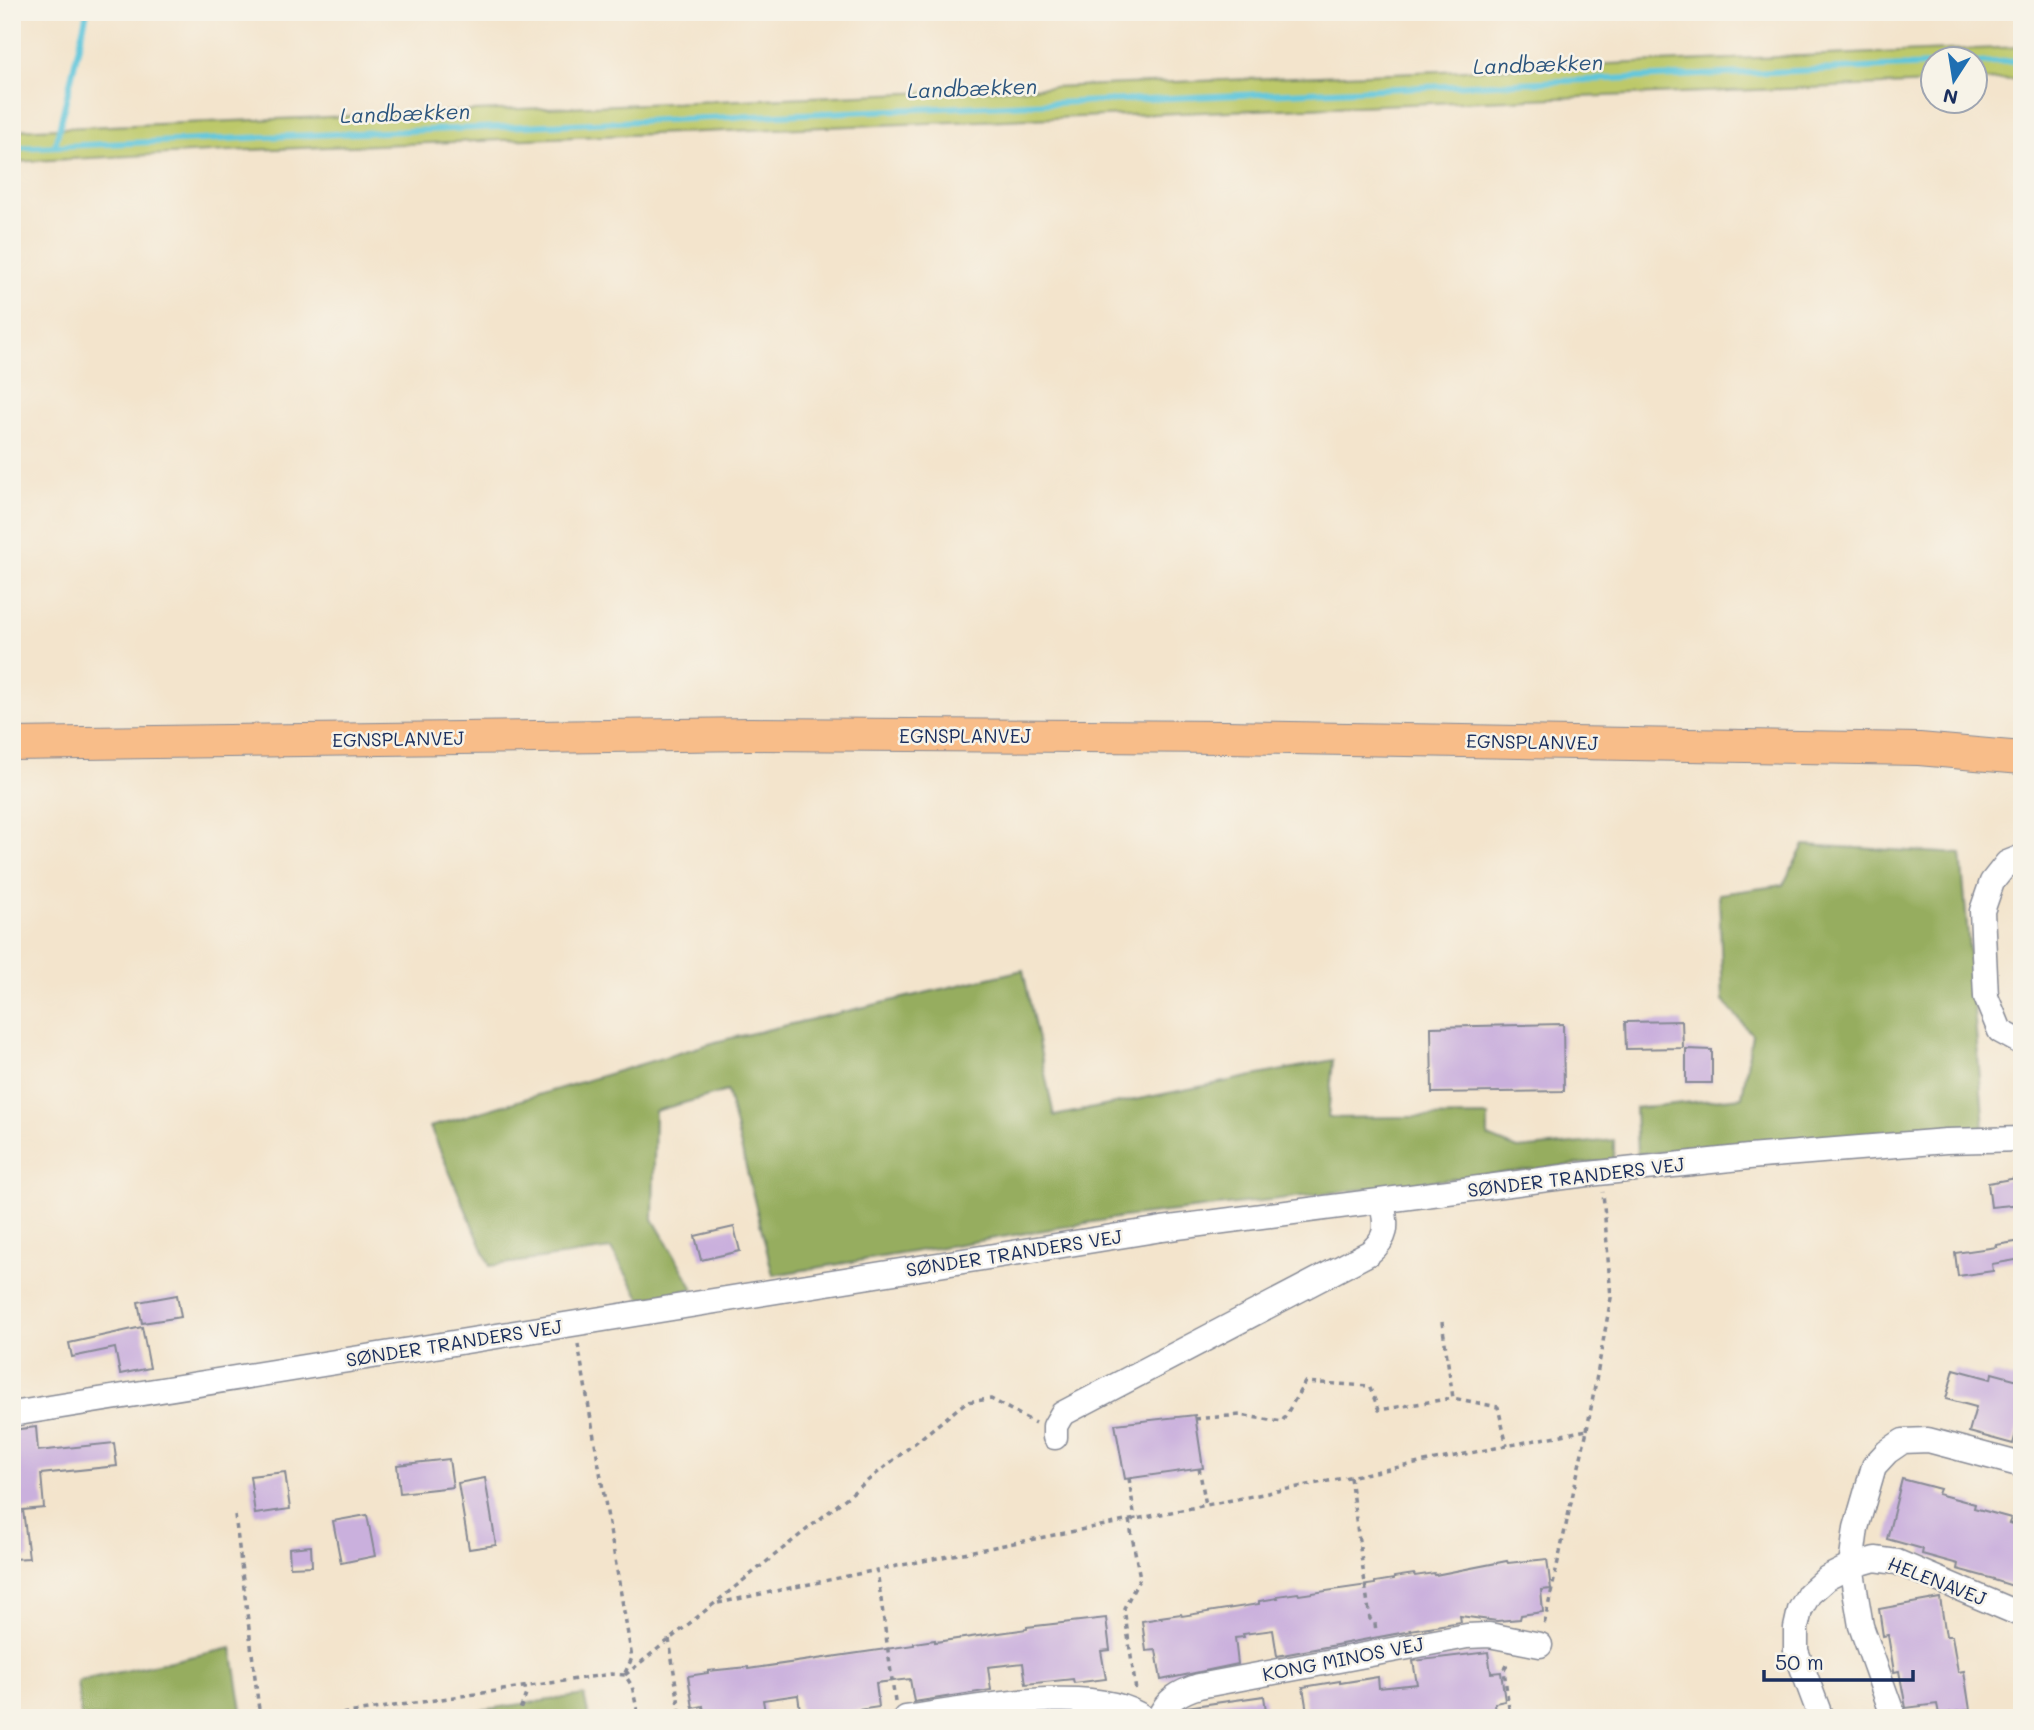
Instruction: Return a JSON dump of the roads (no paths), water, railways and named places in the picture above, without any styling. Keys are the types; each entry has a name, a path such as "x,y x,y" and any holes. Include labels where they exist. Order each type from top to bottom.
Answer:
{"main road":[{"name":"EGNSPLANVEJ","path":"12,744 751,734 1198,737 1919,749 2022,758"},
{"name":"EGNSPLANVEJ","path":"1919,749 2022,743"},
{"path":"1759,746 1926,767 2022,775"}],"street":[{"path":"2022,857 2007,863 1992,883 1982,911 1986,997 2000,1031 2022,1044"},
{"name":"SØNDER TRANDERS VEJ","path":"12,1414 1162,1229 1601,1173 1749,1157 1923,1142 2022,1139"},
{"path":"1055,1433 1062,1414 1369,1253 1381,1244 1386,1227 1382,1201"},
{"path":"1894,1718 1861,1626 1851,1566 1856,1528 1874,1466 1887,1451 1903,1441 1928,1440 2022,1465"},
{"name":"HELENAVEJ","path":"1821,1718 1796,1651 1796,1628 1800,1610 1809,1594 1827,1578 1851,1566 1875,1559 1897,1562 2022,1615"},
{"name":"KONG MINOS VEJ","path":"1158,1718 1163,1707 1181,1692 1199,1686 1467,1636 1489,1634 1540,1645"},
{"path":"901,1711 1053,1699 1099,1702 1138,1714"}],"waterway":[{"path":"55,146 87,12"},
{"name":"Landbækken","path":"1988,62 2022,61"},
{"name":"Landbækken","path":"12,148 1918,66"}]}
